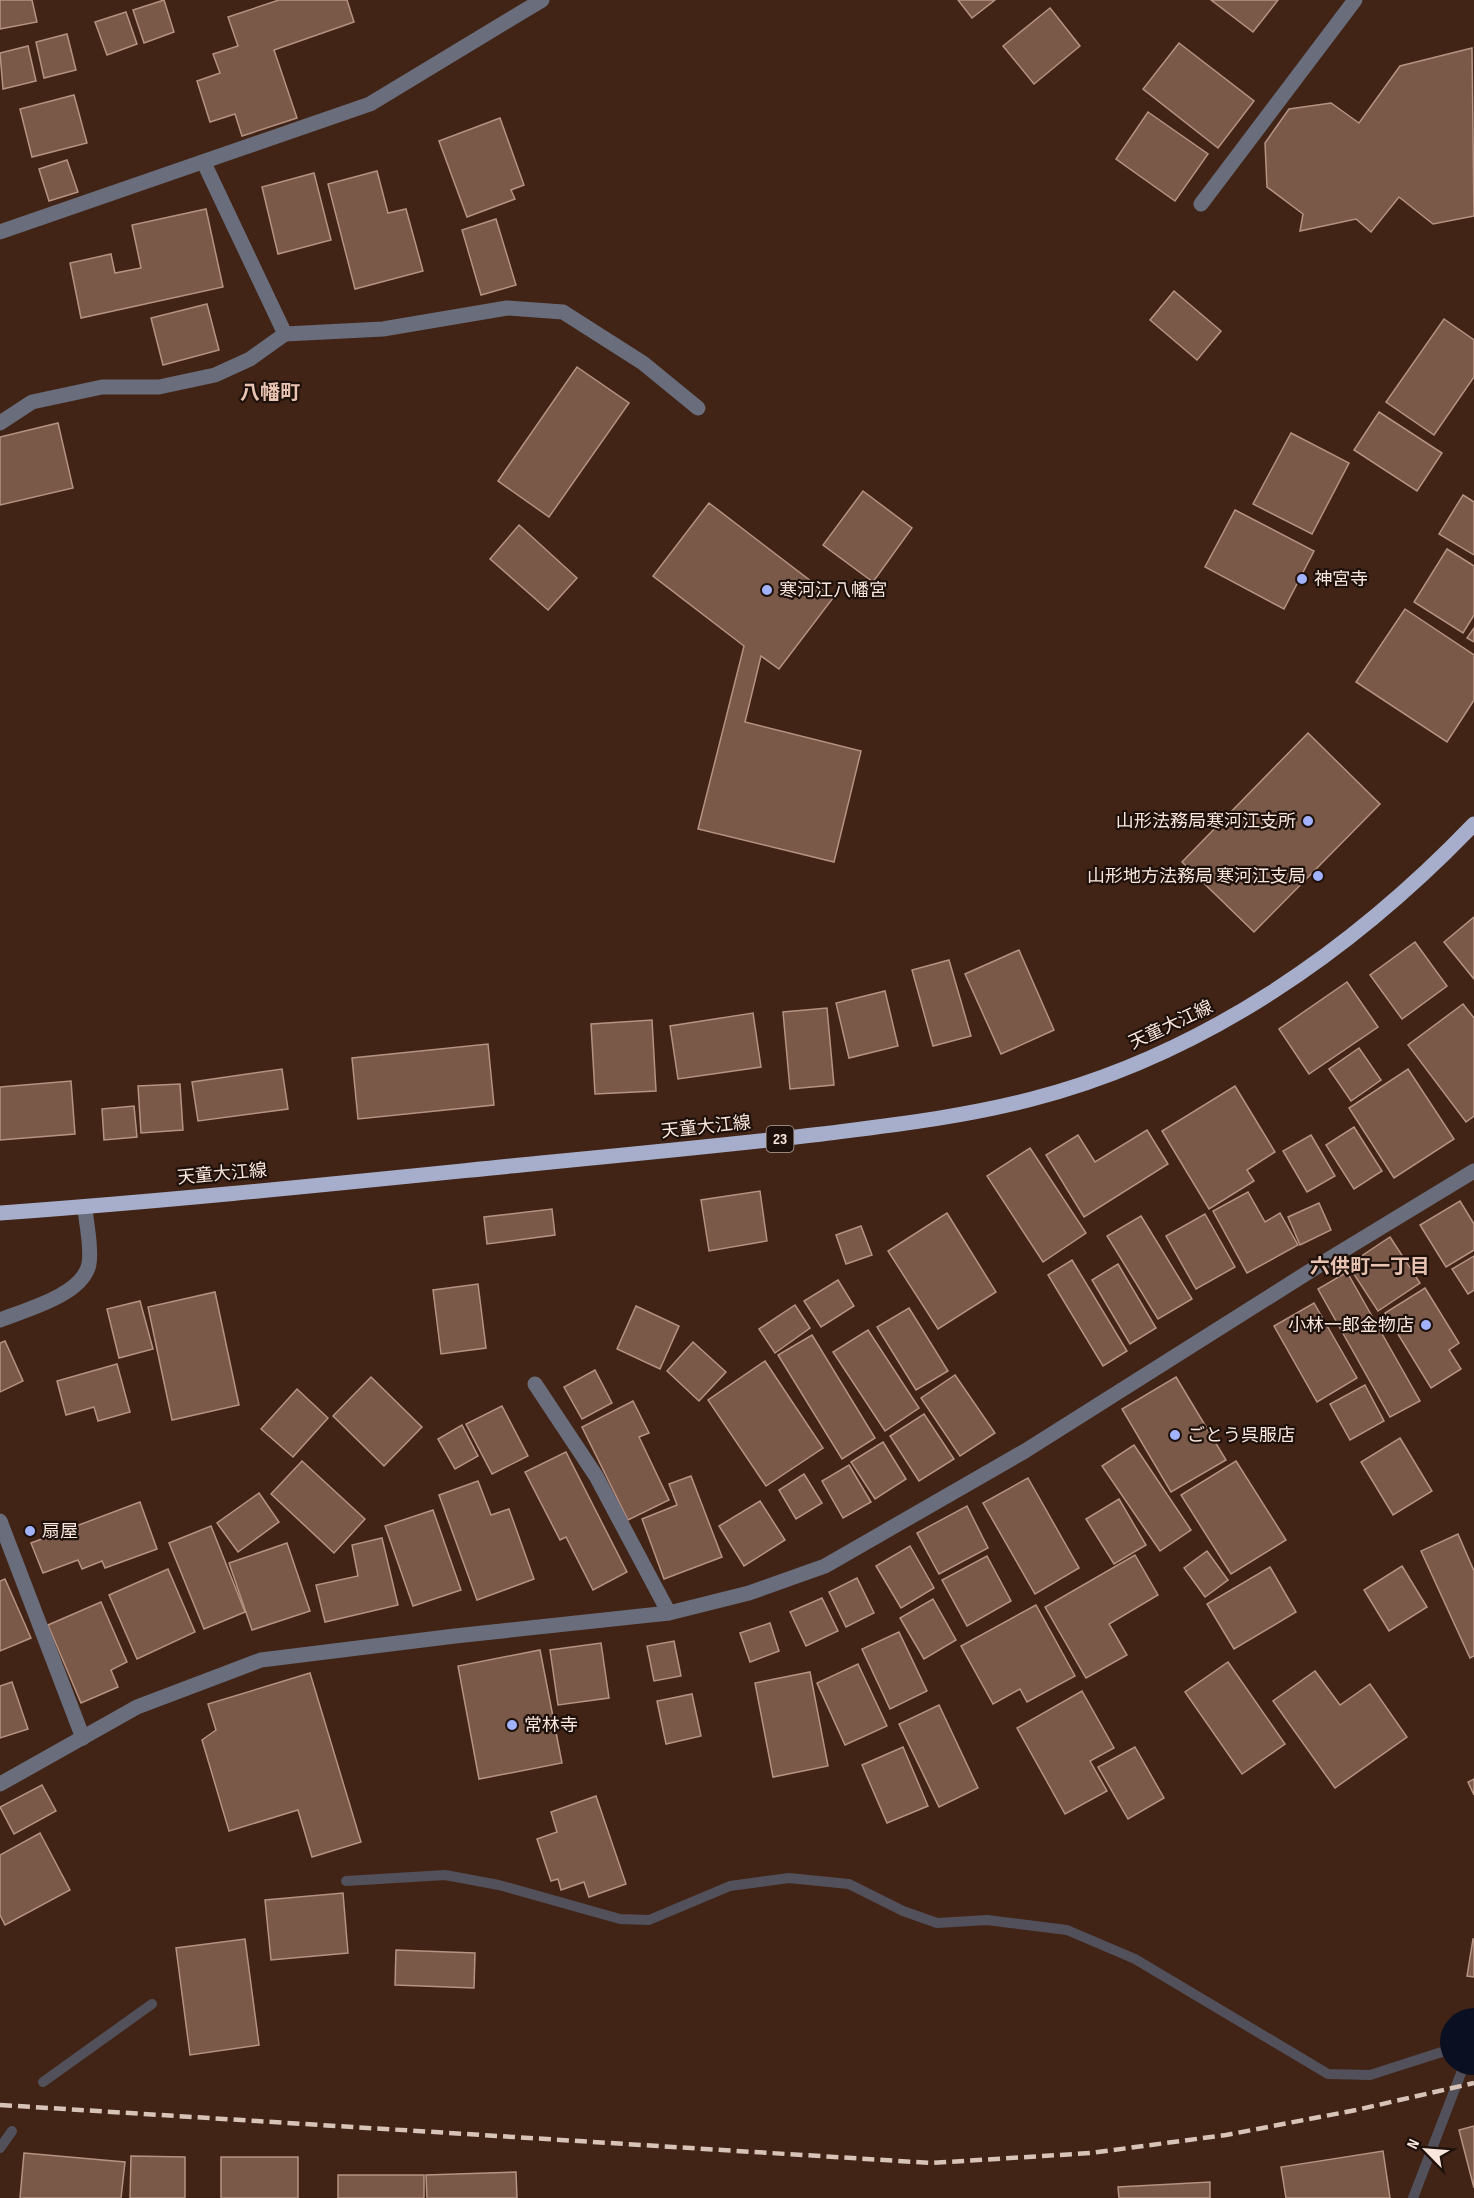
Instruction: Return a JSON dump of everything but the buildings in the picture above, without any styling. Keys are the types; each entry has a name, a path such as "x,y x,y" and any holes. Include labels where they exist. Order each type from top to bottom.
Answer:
{"main road":[{"name":"天童大江線","path":"0,1213 85,1207 706,1148 940,1120 1034,1099 1107,1075 1223,1024 1281,986 1384,911 1474,824"}],"lane":[{"path":"0,231 204,163 370,104 542,0"},
{"path":"1201,204 1355,0"},
{"path":"204,163 285,334"},
{"path":"0,423 32,402 102,387 159,387 215,375 250,359 285,334 382,329 507,308 562,312 643,363 698,408"},
{"path":"0,1784 136,1707 261,1660 669,1613 748,1593 825,1566 1024,1451 1474,1171"},
{"path":"0,1320 53,1300 75,1286 89,1265 85,1207"},
{"path":"535,1384 596,1476 669,1613"},
{"path":"0,1521 83,1738"}],"waterway":[{"path":"346,1881 445,1875 499,1885 620,1919 649,1920 730,1886 789,1878 849,1884 903,1911 937,1923 987,1920 1067,1930 1135,1959 1328,2074 1370,2075 1473,2042"},
{"path":"43,2082 152,2004"},
{"path":"1413,2198 1473,2042"},
{"path":"0,2148 12,2131"}],"railway":[{"path":"0,2105 931,2163 1091,2153 1226,2135 1356,2110 1474,2083"}],"place":[{"name":"神宮寺","path":"1302,579"},
{"name":"寒河江八幡宮","path":"767,590"},
{"name":"山形法務局寒河江支所","path":"1308,821"},
{"name":"山形地方法務局 寒河江支局","path":"1318,876"},
{"name":"小林一郎金物店","path":"1426,1325"},
{"name":"ごとう呉服店","path":"1175,1435"},
{"name":"扇屋","path":"30,1531"},
{"name":"常林寺","path":"512,1725"}],"district":[{"name":"八幡町","path":"270,393"},
{"name":"六供町一丁目","path":"1370,1267"}]}
